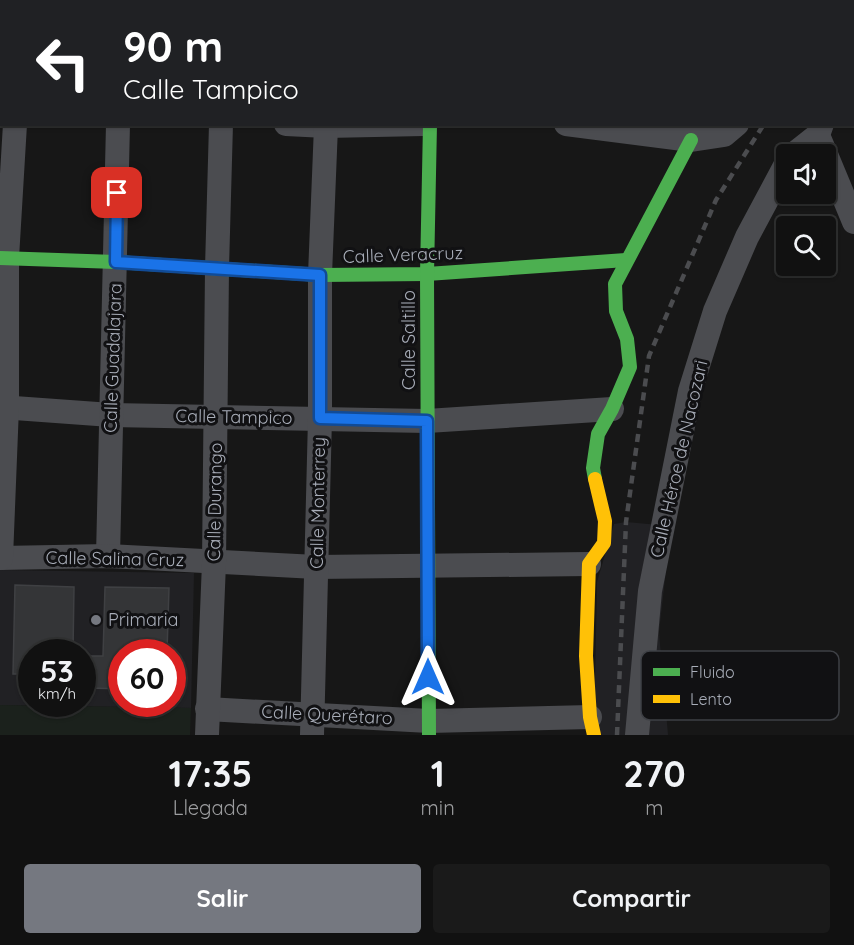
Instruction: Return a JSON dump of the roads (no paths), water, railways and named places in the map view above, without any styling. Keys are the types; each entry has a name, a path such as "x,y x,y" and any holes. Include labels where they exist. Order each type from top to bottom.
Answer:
{"street":[{"path":"1,558 4,258 15,126"},
{"name":"Calle Guadalajara","path":"108,556 118,126"},
{"name":"Calle Durango","path":"207,735 214,563 221,126"},
{"name":"Calle Monterrey","path":"312,724 320,418 320,275 326,126"},
{"name":"Calle Saltillo","path":"429,728 427,274 430,126"},
{"path":"582,126 692,140 724,135 735,126"},
{"path":"805,144 820,130 854,222"},
{"path":"592,726 586,656 589,564 604,543 605,521 593,468 598,434 612,409 630,367 627,339 616,311 615,284 692,140"},
{"name":"Calle Héroe de Nacozari","path":"645,651 650,591 690,391 715,311 747,237 776,183"},
{"name":"Calle Veracruz","path":"4,258 116,262 320,275 427,274 626,260"},
{"name":"Calle Tampico","path":"4,407 111,415 427,421 612,409"},
{"name":"Calle Salina Cruz","path":"1,558 108,556 316,567 589,564"},
{"name":"Calle Héroe de Nacozari","path":"637,735 641,691"},
{"name":"Calle Querétaro","path":"207,708 312,724 429,728 592,726"}],"railway":[{"path":"617,735 626,522 649,356 716,200 763,126"}],"place":[{"name":"Primaria","path":"96,620"}]}
